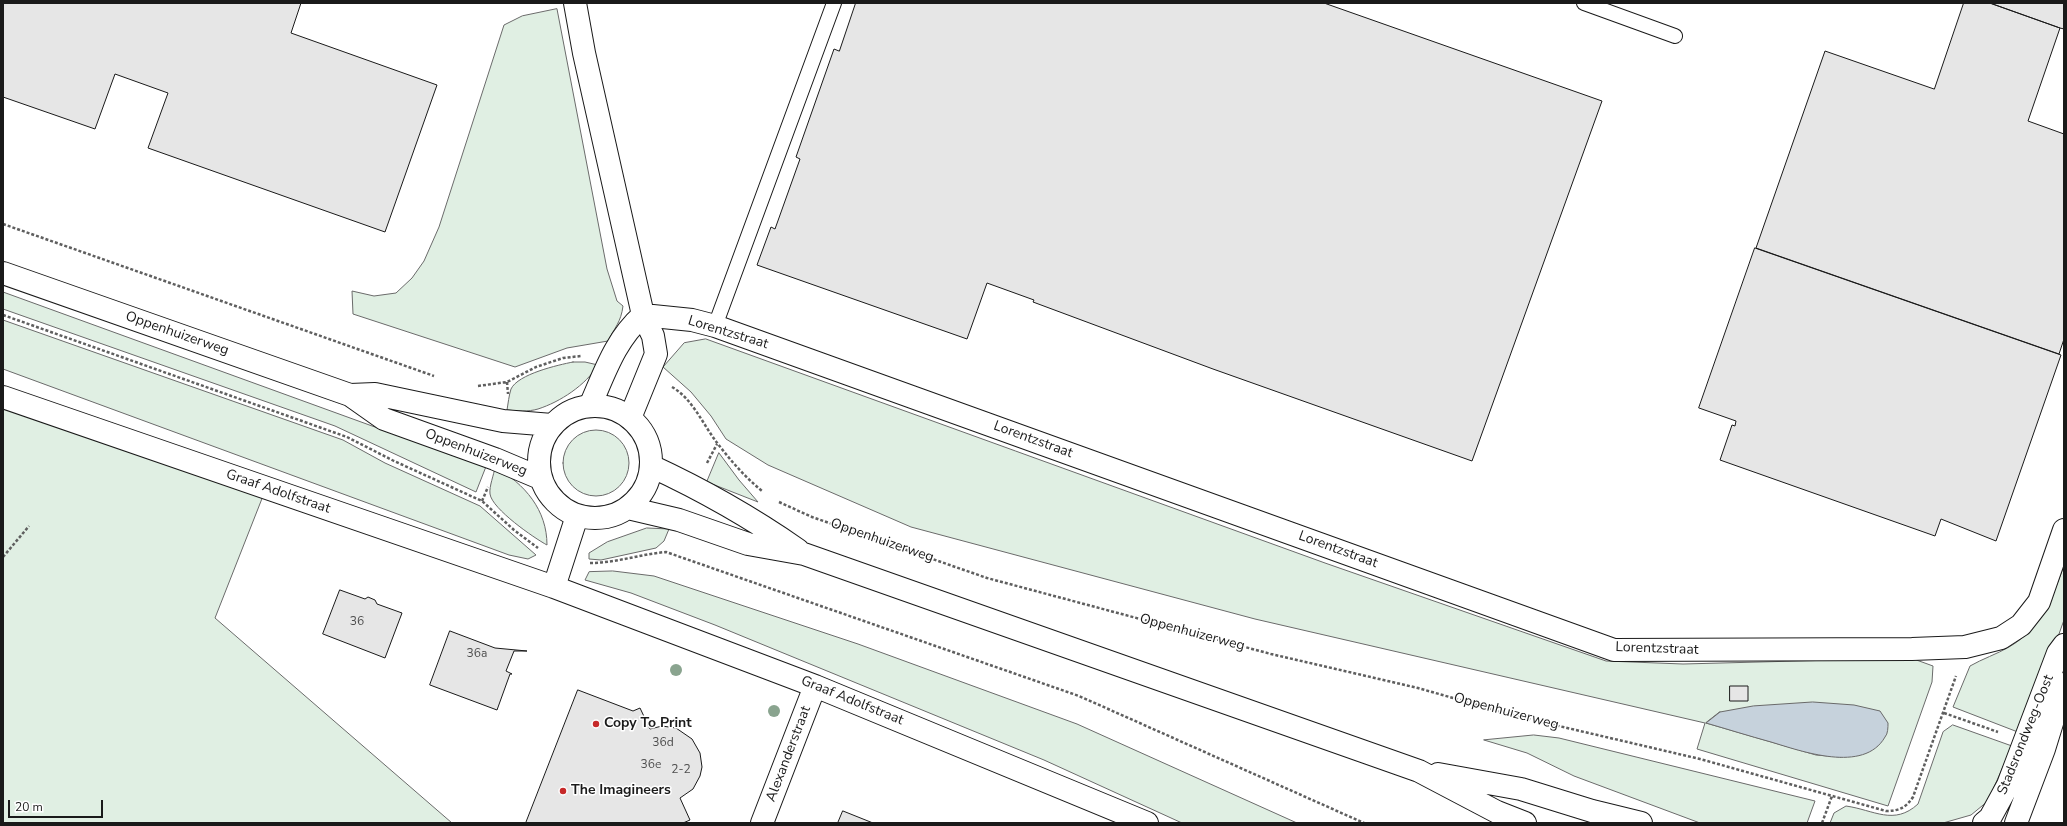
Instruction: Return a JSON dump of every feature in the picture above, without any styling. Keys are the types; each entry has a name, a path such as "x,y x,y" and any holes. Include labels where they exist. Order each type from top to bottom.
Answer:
{"street":[{"path":"575,3 584,53 643,315 653,336 656,354 630,418"},
{"name":"Oppenhuizerweg","path":"3,273 350,395 384,419 495,459 540,478"},
{"path":"590,406 611,360 626,333 643,315"},
{"name":"Lorentzstraat","path":"643,315 692,320 715,326 1614,650 1834,650 1965,647 2000,638 2021,625 2039,602 2064,530"},
{"name":"Oppenhuizerweg","path":"350,395 375,394 503,421 552,425"},
{"name":"Graaf Adolfstraat","path":"3,397 554,587 815,686 1147,823"},
{"path":"590,406 611,408 630,418 642,431 650,448 651,466 648,482 640,497 628,508 612,516 600,518 577,516 565,511 554,502 546,491 540,478 538,459 542,441 552,425 569,412 590,406"},
{"path":"651,466 695,486 758,522 804,554"},
{"path":"628,508 679,520 748,544 804,554 1419,771 1497,812 1525,823"},
{"path":"554,587 577,516"},
{"name":"Stadsrondweg-Oost","path":"1984,823 1990,818 2008,785 2058,653 2064,645"},
{"name":"Stadsrondweg-Oost","path":"2016,823 2044,749 2064,684"},
{"name":"Alexanderstraat","path":"762,823 815,686"},
{"path":"1419,771 1521,789 1592,811 1640,823"}],"lane":[{"path":"715,326 834,3"},
{"path":"1584,3 1675,36"}],"path":[{"path":"3,224 437,377"},
{"path":"3,315 347,437 394,461 482,501 534,546 564,558 583,564 600,563 666,552 1079,696 1364,823"},
{"path":"472,385 507,382 536,367 563,358 596,356 611,360"},
{"path":"649,374 683,394 717,444 747,479 764,493"},
{"name":"Oppenhuizerweg","path":"776,501 812,517 987,578 1271,654 1418,688 1516,716 1700,759 1886,811 1894,811 1909,804 1944,713 1965,647"},
{"path":"3,557 29,526"},
{"path":"1822,823 1832,796"}],"green space":[{"path":"557,9 607,269 617,301 623,306 619,320 608,341 567,348 515,367 353,314 352,291 374,296 396,293 412,278 424,261 439,227 504,25 522,16"},
{"path":"3,292 430,447 487,464 476,492 335,426 3,309"},
{"path":"3,320 343,440 385,463 480,506 536,555 528,559 509,555 3,369"},
{"path":"706,339 1325,563 1606,661 1683,664 1911,658 1933,666 1932,682 1888,806 1697,749 1705,723 1255,619 911,527 768,465 726,439 711,416 691,392 663,367 684,343","holes":["1720,712 1841,757 1816,755 1706,723"]},
{"path":"573,362 585,362 598,365 580,386 555,402 534,410 507,410 511,389 515,384 539,371"},
{"path":"3,404 263,496 215,618 452,823 3,823"},
{"path":"596,430 608,433 619,440 626,451 629,463 626,475 619,486 608,493 596,496 584,493 573,486 566,475 563,463 566,451 573,440 584,433"},
{"path":"719,453 739,480 758,502 707,482"},
{"path":"495,467 516,481 532,499 543,520 547,545 505,515 492,500 490,491"},
{"path":"647,528 669,529 664,541 656,548 601,560 589,559 589,553 607,542"},
{"path":"2064,566 2064,620 2023,734 1953,707 1970,666 2009,647 2030,631 2050,601"},
{"path":"613,571 654,576 858,644 1077,724 1297,823 1182,823 1044,760 715,625 631,593 585,580 589,572"},
{"path":"1953,725 2012,746 1988,801 1971,815 1943,823 1830,823 1834,813 1846,806 1884,815 1892,815 1909,811 1918,804 1943,732"},
{"path":"1534,735 1559,738 1815,801 1807,823 1700,823 1574,776 1527,753 1484,740"}],"shaded area":[{"path":"1813,702 1854,705 1880,711 1888,723 1887,734 1875,748 1863,755 1831,757 1799,750 1706,723 1720,712 1753,706"}],"building":[{"path":"3,3 301,3 291,33 437,85 385,232 148,148 168,93 115,74 95,129 3,97"},
{"path":"856,3 1324,3 1602,101 1472,461 1213,369 1033,302 1034,300 987,283 967,339 757,265 771,227 775,229 800,159 796,157 834,49 839,51"},
{"path":"1964,3 1990,3 2060,28 2028,121 2064,134 2064,339 2059,354 1756,248 1825,51 1934,89"},
{"path":"1990,3 2064,3 2064,29 2060,28"},
{"path":"1755,248 2061,355 1996,541 1941,519 1935,536 1720,460 1732,425 1735,426 1736,421 1699,408"},
{"path":"340,590 365,599 368,597 375,600 377,604 402,613 385,658 323,634"},
{"path":"450,631 495,648 527,651 514,651 506,671 512,674 510,674 497,710 430,685"},
{"path":"1730,686 1748,686 1748,701 1730,701"},
{"path":"578,690 633,711 640,708 650,729 662,726 676,728 692,739 700,753 702,767 700,776 693,789 680,798 690,820 683,823 526,823"},
{"path":"843,811 873,823 838,823"}],"place":[{"name":"Copy To Print","path":"596,724"},
{"name":"The Imagineers","path":"563,791"}]}
